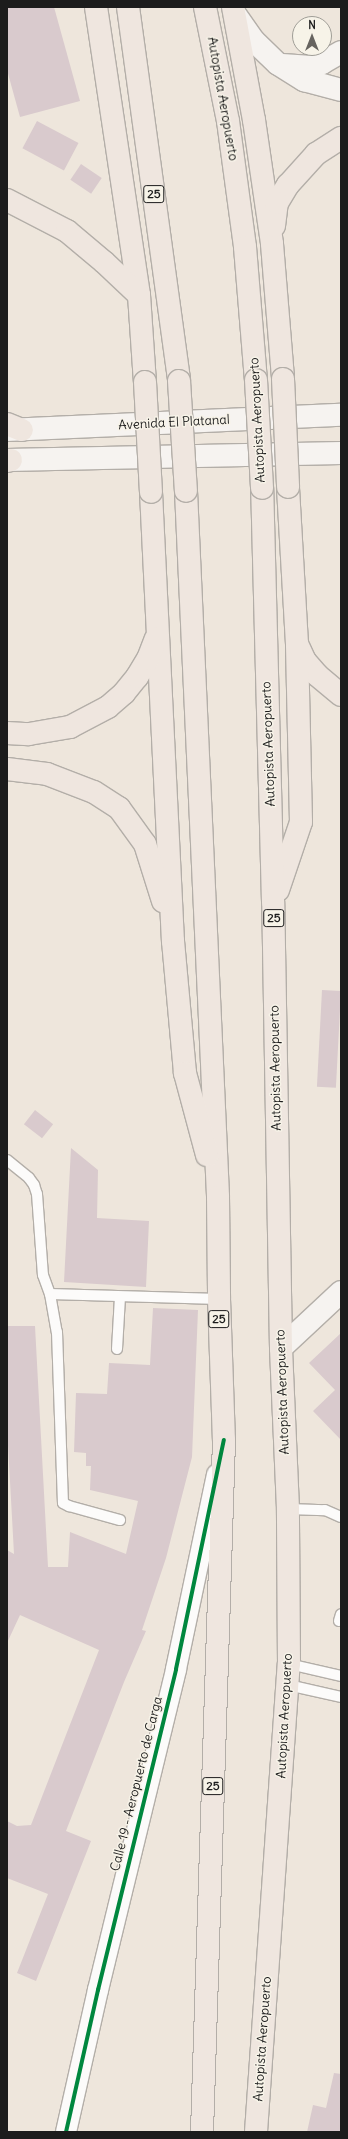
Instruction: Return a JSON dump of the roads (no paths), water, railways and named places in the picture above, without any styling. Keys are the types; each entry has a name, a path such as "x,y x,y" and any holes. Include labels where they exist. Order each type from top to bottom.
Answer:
{"highway":[{"path":"96,7 139,295 151,492 174,940 185,1073 218,1197"},
{"name":"25","path":"128,7 179,381 186,490 218,1197 219,1299 224,1440 202,2132"},
{"name":"Autopista Aeropuerto","path":"205,7 228,121 245,247 256,380 262,488 273,902 281,1348 288,1509 288,1675 256,2132"},
{"path":"234,11 254,120 272,244 283,379 297,644 301,822 273,902"},
{"path":"272,244 277,203 288,185 301,168 316,154 341,138"},
{"path":"7,200 67,231 104,262 139,295"},
{"path":"7,733 29,734 70,727 108,707 133,682 148,659 156,639 157,619"},
{"path":"297,644 305,661 317,676 341,695"},
{"path":"7,770 47,774 94,792 119,808 145,844 174,940"}],"main road":[{"path":"234,11 254,41 278,64 304,80 341,90"},
{"path":"278,64 308,67 322,63 341,52"},
{"name":"Avenida El Platanal","path":"12,428 341,415"},
{"path":"8,460 341,452"},
{"path":"281,1348 341,1292"}],"street":[{"name":"Calle 19 - Aeropuerto de Carga","path":"66,2132 100,1982 176,1669 224,1440"}],"lane":[{"path":"7,1160 30,1178 34,1185 43,1275 50,1294 56,1332 63,1503 68,1506 120,1520"},
{"path":"50,1294 219,1299"},
{"path":"117,1349 120,1297"},
{"path":"288,1509 325,1510 341,1516"},
{"path":"288,1675 341,1676"},
{"path":"288,1675 341,1697"}]}
